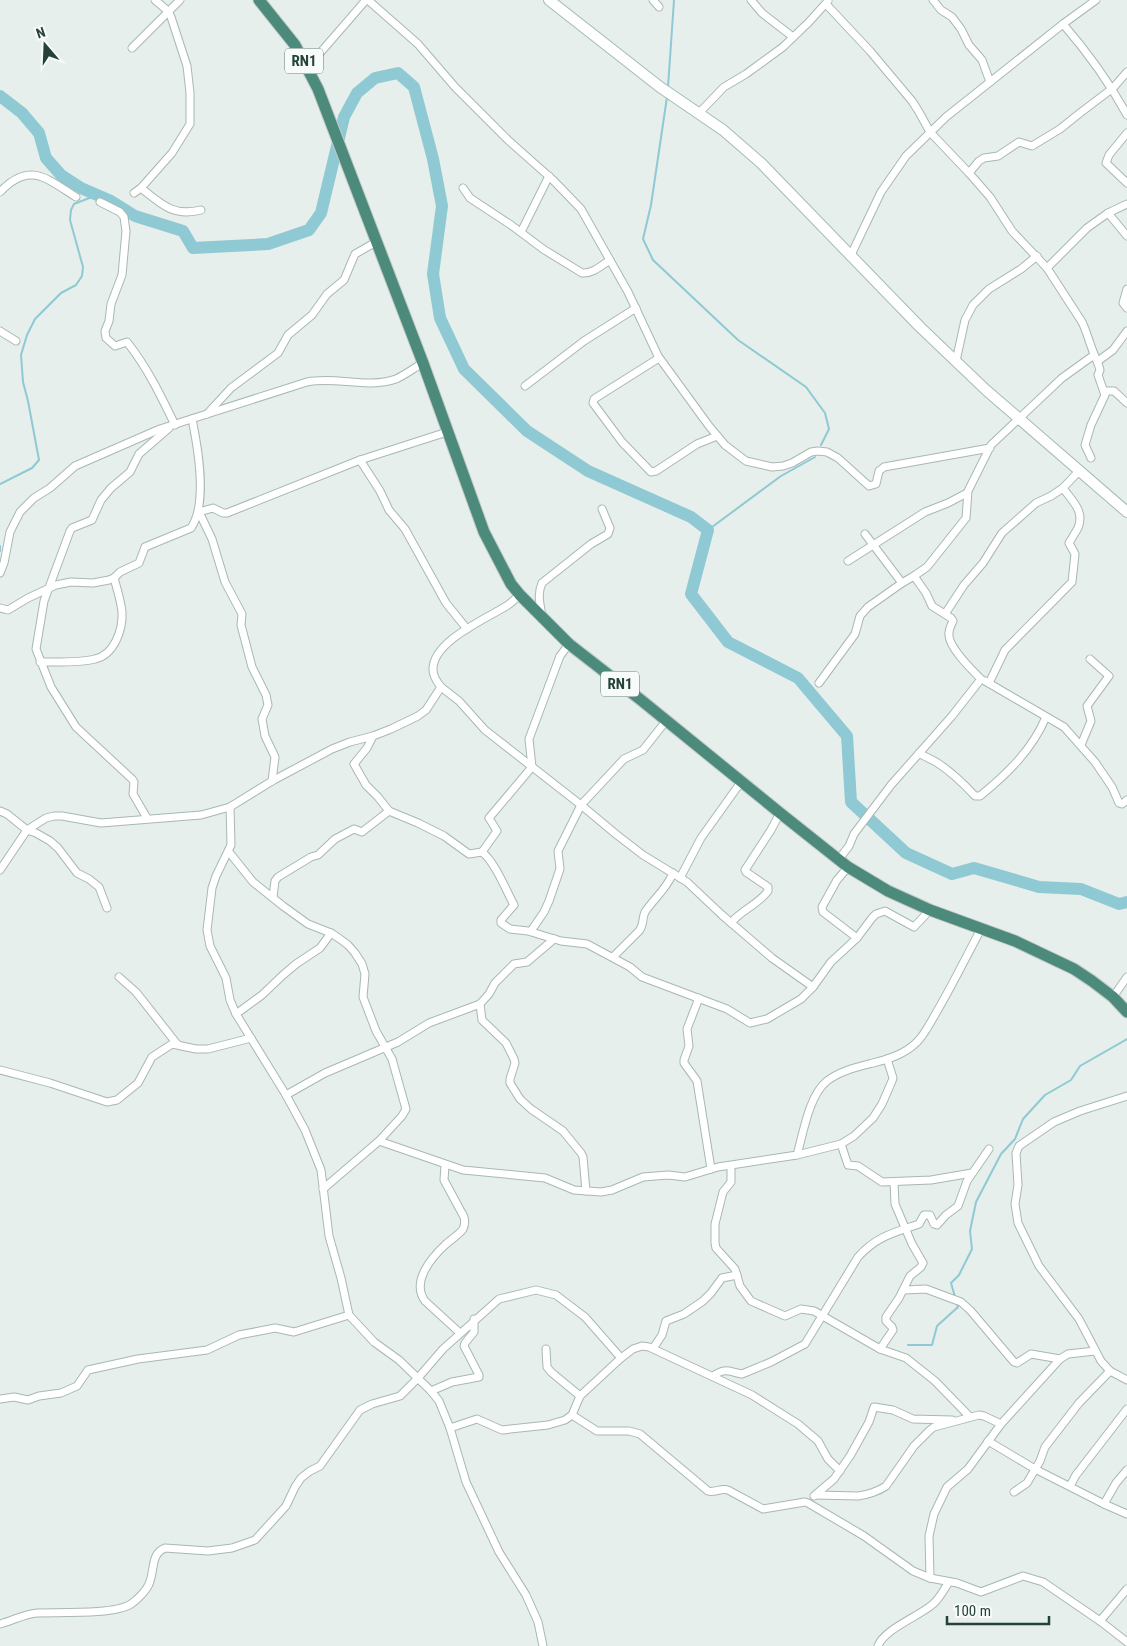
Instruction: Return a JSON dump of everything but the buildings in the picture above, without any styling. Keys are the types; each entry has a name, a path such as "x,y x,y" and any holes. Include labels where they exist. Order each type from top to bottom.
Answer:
{"highway":[{"name":"RN1","path":"259,0 287,33 318,89 423,362 484,532 511,584 520,595 568,644 848,867 888,891 930,910 1040,952 1074,969 1092,980 1127,1012"}],"main road":[{"path":"549,0 660,87 723,130 761,163 850,257 986,390 1127,512"}],"street":[{"path":"155,0 168,11 186,60 190,93 190,124 172,153 138,190 176,211 189,213 201,210"},
{"path":"132,48 180,0"},
{"path":"307,68 367,0 418,44 455,87 581,209 636,308 659,358 717,436 746,461 772,467 783,466 811,452 827,452 838,458 871,486 876,484 879,471 884,467 990,448"},
{"path":"653,0 659,7"},
{"path":"751,0 762,13 793,38"},
{"path":"698,113 724,87 770,57 793,38 827,3 834,0"},
{"path":"933,0 941,10 952,17 961,29 969,45 982,60 990,82"},
{"path":"850,257 881,192 906,156 930,132 990,82 1095,0"},
{"path":"827,3 912,101 930,132 990,197 1012,231 1047,268 1082,322 1100,370 1098,375 1104,392 1104,399 1091,425 1085,445 1091,458"},
{"path":"1063,24 1091,57 1113,88 1127,115"},
{"path":"969,173 979,160 998,156 1019,142 1032,146 1060,129 1113,88 1127,72"},
{"path":"1127,133 1109,155 1106,162 1127,183"},
{"path":"0,192 16,178 26,174 43,178 76,196"},
{"path":"521,232 549,176"},
{"path":"463,188 470,198 582,273 593,271 610,260"},
{"path":"100,202 120,212 124,217 126,236 122,276 111,304 110,321 105,332 106,338 115,346 127,342 140,359 158,390 173,425"},
{"path":"1047,268 1081,233 1108,213 1127,204"},
{"path":"1108,213 1127,236"},
{"path":"206,415 225,393 278,353 288,335 312,315 327,294 344,280 355,254 376,242"},
{"path":"956,360 964,320 973,305 988,289 1021,269 1037,256"},
{"path":"1127,289 1123,303 1127,308"},
{"path":"525,386 584,341 636,308"},
{"path":"0,331 16,341"},
{"path":"819,683 855,634 860,616 868,607 927,567 966,518 967,493 990,448 1019,417 1062,378 1116,347 1127,331"},
{"path":"659,358 594,399 593,403 622,442 651,472 656,471 697,444 717,436"},
{"path":"0,572 7,541 20,512 34,498 50,488 75,466 173,425 313,381 363,383 392,380 423,362"},
{"path":"1104,392 1114,391 1127,404"},
{"path":"0,608 8,610 49,588 71,582 93,582 114,578 120,572 139,563 145,547 190,528 198,512 200,480 199,454 192,419"},
{"path":"147,818 133,794 134,782 132,779 76,727 53,691 35,646 43,606 70,531 72,528 92,520 105,495 130,472 139,454 173,425"},
{"path":"198,512 213,508 225,514 360,460 447,432"},
{"path":"360,460 380,491 389,510 405,529 446,603 467,629"},
{"path":"945,614 964,585 983,563 1002,533 1036,503 1063,488 1080,470"},
{"path":"989,683 1005,650 1072,582 1075,554 1069,543 1081,516 1063,488"},
{"path":"848,561 923,513 967,493"},
{"path":"543,618 539,597 542,582 583,550 608,534 610,528 602,509"},
{"path":"198,512 212,540 225,582 242,614 241,624 252,667 266,695 268,705 262,719 265,736 275,757 272,781"},
{"path":"865,534 902,583"},
{"path":"914,576 926,593 932,606 952,619 949,638 981,679 1064,727 1081,745 1112,787 1118,803 1122,804 1127,800"},
{"path":"40,662 93,660 112,648 121,626 122,615 114,578"},
{"path":"520,595 509,604 467,629 444,648 434,661 433,672 441,687 459,701 485,730 581,804 617,836 696,890 772,958 813,987"},
{"path":"373,736 355,766 366,785 389,811 418,822 444,836 469,854 482,852 497,830 489,818 532,767 529,738 560,656 568,644"},
{"path":"1081,745 1091,721 1087,706 1109,676 1090,659"},
{"path":"838,859 896,780 981,679"},
{"path":"0,870 27,830 38,822 54,816 101,823 200,814 230,807 272,781 332,749 373,736 407,722 426,710 441,687"},
{"path":"919,753 958,778 975,796 980,796 1014,766 1038,736 1046,717"},
{"path":"531,931 549,901 560,869 558,851 581,804 624,759 643,750 666,721"},
{"path":"614,958 640,931 645,913 677,876 701,838 741,782"},
{"path":"230,807 232,838 212,888 207,930 210,946 226,978 230,1000 236,1014 286,1095 309,1140 321,1170 330,1244 341,1278 349,1315 374,1342 397,1358 418,1378 431,1391 442,1407 466,1482 499,1552 526,1596 538,1622 543,1646"},
{"path":"0,811 7,814 27,830 50,841 58,848 77,874 96,884 102,892 107,908"},
{"path":"273,897 275,881 278,877 311,857 318,856 338,837 354,829 362,832 389,811"},
{"path":"731,923 736,916 752,906 768,891 768,887 745,870 780,813"},
{"path":"228,852 254,882 273,897 308,924 331,933 348,945 362,964 365,974 363,997 376,1032 392,1059 406,1109 379,1141 323,1189"},
{"path":"482,852 492,861 514,905 501,920 501,923 510,929 531,931 554,939 586,944 630,967 642,977 727,1009 752,1023 772,1017 801,999 813,987 831,962 857,938 872,918 882,911 914,926 930,910"},
{"path":"848,867 833,885 823,903 822,909 823,912 857,938"},
{"path":"797,1155 812,1104 824,1084 838,1074 850,1069 887,1060 908,1049 924,1033 945,999 981,929"},
{"path":"236,1014 262,995 300,960 320,948 331,933"},
{"path":"286,1095 325,1073 398,1042 429,1023 480,1004 490,994 495,983 514,964 527,962 554,939"},
{"path":"119,977 136,992 176,1044"},
{"path":"1112,997 1127,977"},
{"path":"699,998 687,1029 689,1046 684,1063 697,1081 711,1168"},
{"path":"480,1004 482,1020 506,1043 514,1060 515,1064 510,1083 520,1099 563,1131 581,1153 586,1192"},
{"path":"0,1070 112,1102 138,1082 152,1057 166,1046 176,1044 196,1049 208,1048 251,1038"},
{"path":"379,1141 445,1165 470,1171 545,1178 574,1190 606,1192 643,1176 685,1176 711,1168 797,1155 841,1144 868,1124 882,1104 893,1078 887,1060"},
{"path":"1127,1096 1080,1111 1054,1122 1019,1146 1016,1153 1018,1185 1016,1213 1023,1236 1046,1276 1079,1319 1101,1361 1110,1371 1127,1380"},
{"path":"841,1144 848,1164 858,1166 879,1181 931,1180 972,1173"},
{"path":"713,1376 723,1370 731,1370 742,1374 804,1345 858,1257 866,1248 882,1237 919,1224 924,1215 930,1215 935,1226 937,1225 958,1206 966,1181 989,1149"},
{"path":"445,1165 444,1180 464,1217 465,1223 462,1231 433,1257 420,1285 422,1297 425,1301 460,1333"},
{"path":"731,1166 731,1182 723,1192 715,1224 714,1243 716,1248 735,1269 740,1286 752,1303 785,1316 802,1308 814,1311 880,1349 906,1358 920,1368 970,1417"},
{"path":"880,1349 893,1330 892,1326 886,1321 886,1317 904,1290 910,1276 922,1267 923,1263 895,1204 894,1182"},
{"path":"654,1347 662,1335 666,1322 684,1314 712,1294 722,1278 738,1275"},
{"path":"904,1290 926,1289 960,1302 970,1310 1014,1362 1017,1363 1031,1354 1060,1359"},
{"path":"0,1624 35,1614 70,1613 126,1607 135,1601 149,1584 155,1557 159,1551 165,1548 208,1552 232,1548 253,1541 286,1506 301,1478 320,1466 360,1410 372,1404 398,1397 418,1378 442,1349 492,1303 504,1297 536,1290 554,1294 585,1317 621,1358"},
{"path":"0,1399 14,1397 28,1400 39,1396 61,1393 77,1386 85,1371 88,1370 138,1359 207,1350 239,1335 275,1328 294,1332 349,1315"},
{"path":"431,1391 452,1382 479,1377 464,1346 474,1332 474,1320"},
{"path":"450,1428 477,1419 502,1430 553,1424 565,1420 572,1415 580,1396 621,1358 633,1349 642,1346 654,1347 752,1395 798,1424 818,1441 828,1459 840,1471"},
{"path":"546,1349 547,1367 580,1396"},
{"path":"930,1578 929,1542 934,1514 947,1487 968,1469 1001,1424 1060,1359 1068,1354 1095,1351"},
{"path":"1014,1492 1028,1483 1045,1447 1079,1403 1110,1371"},
{"path":"808,1503 832,1482 840,1471 853,1452 869,1422 873,1408 876,1406 893,1410 913,1419 960,1420"},
{"path":"1070,1486 1076,1475 1127,1409"},
{"path":"572,1415 597,1430 629,1431 640,1434 708,1491 728,1490 763,1509 808,1503 864,1536 907,1568 930,1578 981,1592 1023,1576 1045,1583 1127,1642"},
{"path":"816,1495 865,1496 886,1486 914,1446 934,1427 970,1417 984,1416 1001,1424"},
{"path":"988,1441 1035,1470 1127,1514"},
{"path":"1104,1504 1116,1483 1127,1470"},
{"path":"878,1646 880,1641 894,1629 933,1604 949,1582"},
{"path":"1100,1621 1127,1589"}],"waterway":[{"path":"668,87 674,0"},
{"path":"0,96 22,113 39,133 46,158 61,175 81,188 111,201 135,216 183,231 193,248 268,244 309,230 321,213 344,117 357,93 375,78 398,73 414,87 433,159 442,206 433,274 440,318 464,369 527,431 588,471 691,517 708,530 691,594 728,642 798,678 847,736 851,802 906,853 952,874 974,868 1039,887 1081,889 1119,904 1127,902"},
{"path":"667,97 651,205 643,239 653,260 738,340 806,387 825,413 829,429 821,445"},
{"path":"0,484 32,468 39,460 23,382 21,355 27,335 35,319 61,293 76,285 82,276 83,267 70,220 71,210 74,204 97,195"},
{"path":"708,530 781,476 815,457"},
{"path":"0,546 0,551"},
{"path":"955,1297 951,1283 959,1275 972,1249 970,1231 976,1202 1001,1154 1015,1139 1023,1119 1045,1095 1071,1080 1080,1066 1127,1039"},
{"path":"908,1345 932,1345 937,1326 958,1307 957,1304"}]}
